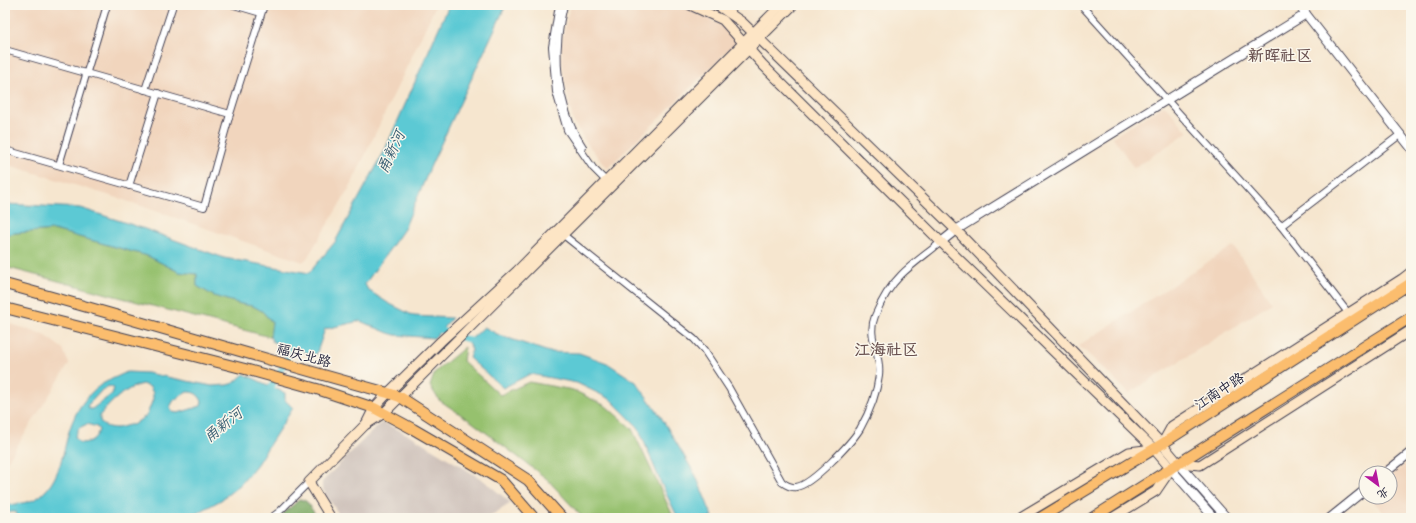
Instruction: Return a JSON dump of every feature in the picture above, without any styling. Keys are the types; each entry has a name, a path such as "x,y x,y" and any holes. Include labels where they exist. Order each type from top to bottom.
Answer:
{"main road":[{"path":"690,5 724,20 763,65 941,242 1158,446"},
{"path":"717,5 742,22 956,230 1175,466"},
{"path":"756,36 781,5"},
{"path":"331,518 309,482 365,425 384,413 470,327 561,231 746,45 793,5"},
{"path":"365,425 374,408 388,393 441,341 561,231"},
{"path":"1019,518 1129,452 1158,446 1172,426 1411,272"},
{"name":"福庆北路","path":"5,284 400,397 528,480 562,518"},
{"name":"江南中路","path":"1040,518 1158,446 1411,284"},
{"name":"福庆北路","path":"5,308 245,369 317,389 374,408 501,480 534,518"},
{"path":"1092,518 1411,317"},
{"path":"1175,466 1200,465 1411,330"},
{"path":"1112,518 1156,492 1175,466"}],"street":[{"path":"59,165 107,5"},
{"path":"145,90 173,5"},
{"path":"234,5 262,13"},
{"path":"5,150 204,207 230,114 264,5"},
{"path":"559,5 552,48 556,92 567,130 593,168 609,183"},
{"path":"564,5 557,48 559,86 570,124 591,161 609,183"},
{"path":"1081,5 1281,226 1348,314"},
{"path":"1299,5 1411,148"},
{"path":"561,231 694,339 714,363 782,482 789,486 796,487 805,483 824,469 842,451 859,429 868,413 879,375 880,363 872,334 874,318 901,274 956,230 1306,14"},
{"path":"5,50 230,114"},
{"path":"129,186 158,93"},
{"path":"1281,226 1400,134"},
{"path":"1395,465 1411,452"},
{"path":"1175,466 1214,518"},
{"path":"1175,466 1226,518"},
{"path":"271,518 309,482"},
{"path":"1330,518 1358,495"}],"shaded area":[{"path":"5,5 436,5 349,189 307,258 303,262 121,199 5,164"},
{"path":"570,5 678,5 720,24 737,42 607,169 584,139 573,121 563,74 561,45"},
{"path":"1165,105 1188,132 1134,168 1113,137"},
{"path":"1233,246 1272,303 1129,393 1078,346"},
{"path":"5,322 43,334 63,349 69,364 5,465"},
{"path":"382,422 413,437 483,480 511,503 487,518 341,518 322,488 322,482"},
{"path":"1406,464 1411,471 1411,518 1388,518 1377,505 1398,505 1398,470"}],"green space":[{"path":"54,230 148,256 179,272 197,274 197,286 214,296 253,306 262,311 272,322 270,337 5,267 5,235"},
{"path":"465,347 463,361 500,395 529,382 573,390 606,406 632,429 674,518 583,518 547,479 472,422 439,400 430,386 435,372"},
{"path":"300,499 306,501 318,518 278,518"}],"water":[{"path":"449,5 506,5 432,163 404,229 365,284 368,290 388,303 414,316 452,318 434,338 395,335 360,321 325,329 316,355 273,342 270,337 272,322 262,311 253,306 214,296 197,286 197,274 179,272 148,256 54,230 5,235 5,204 80,208 142,228 224,258 309,273 335,242 384,152"},
{"path":"484,327 499,335 549,352 579,353 607,363 636,382 661,417 696,476 713,518 678,518 661,483 638,427 610,399 577,383 530,374 503,388 469,358 472,350 468,342"},
{"path":"127,372 147,373 212,386 234,383 244,374 285,393 285,400 293,408 257,464 241,484 221,500 188,518 18,518 16,512 5,514 5,506 32,501 48,488 59,469 76,413 86,398 95,389","holes":["142,384 150,387 153,393 153,399 147,415 133,425 116,428 103,425 100,421 100,415 119,396","109,386 114,388 112,394 92,409 89,409 87,406 102,390","187,392 192,392 202,401 201,406 178,413 172,412 170,407 174,400","87,424 97,427 99,430 92,440 80,443 75,436 79,428"]}],"waterway":[{"path":"434,328 478,343"},
{"name":"甬新河","path":"267,394 297,341"}],"district":[{"name":"新晖社区","path":"1280,55"},
{"name":"江海社区","path":"886,349"}]}
